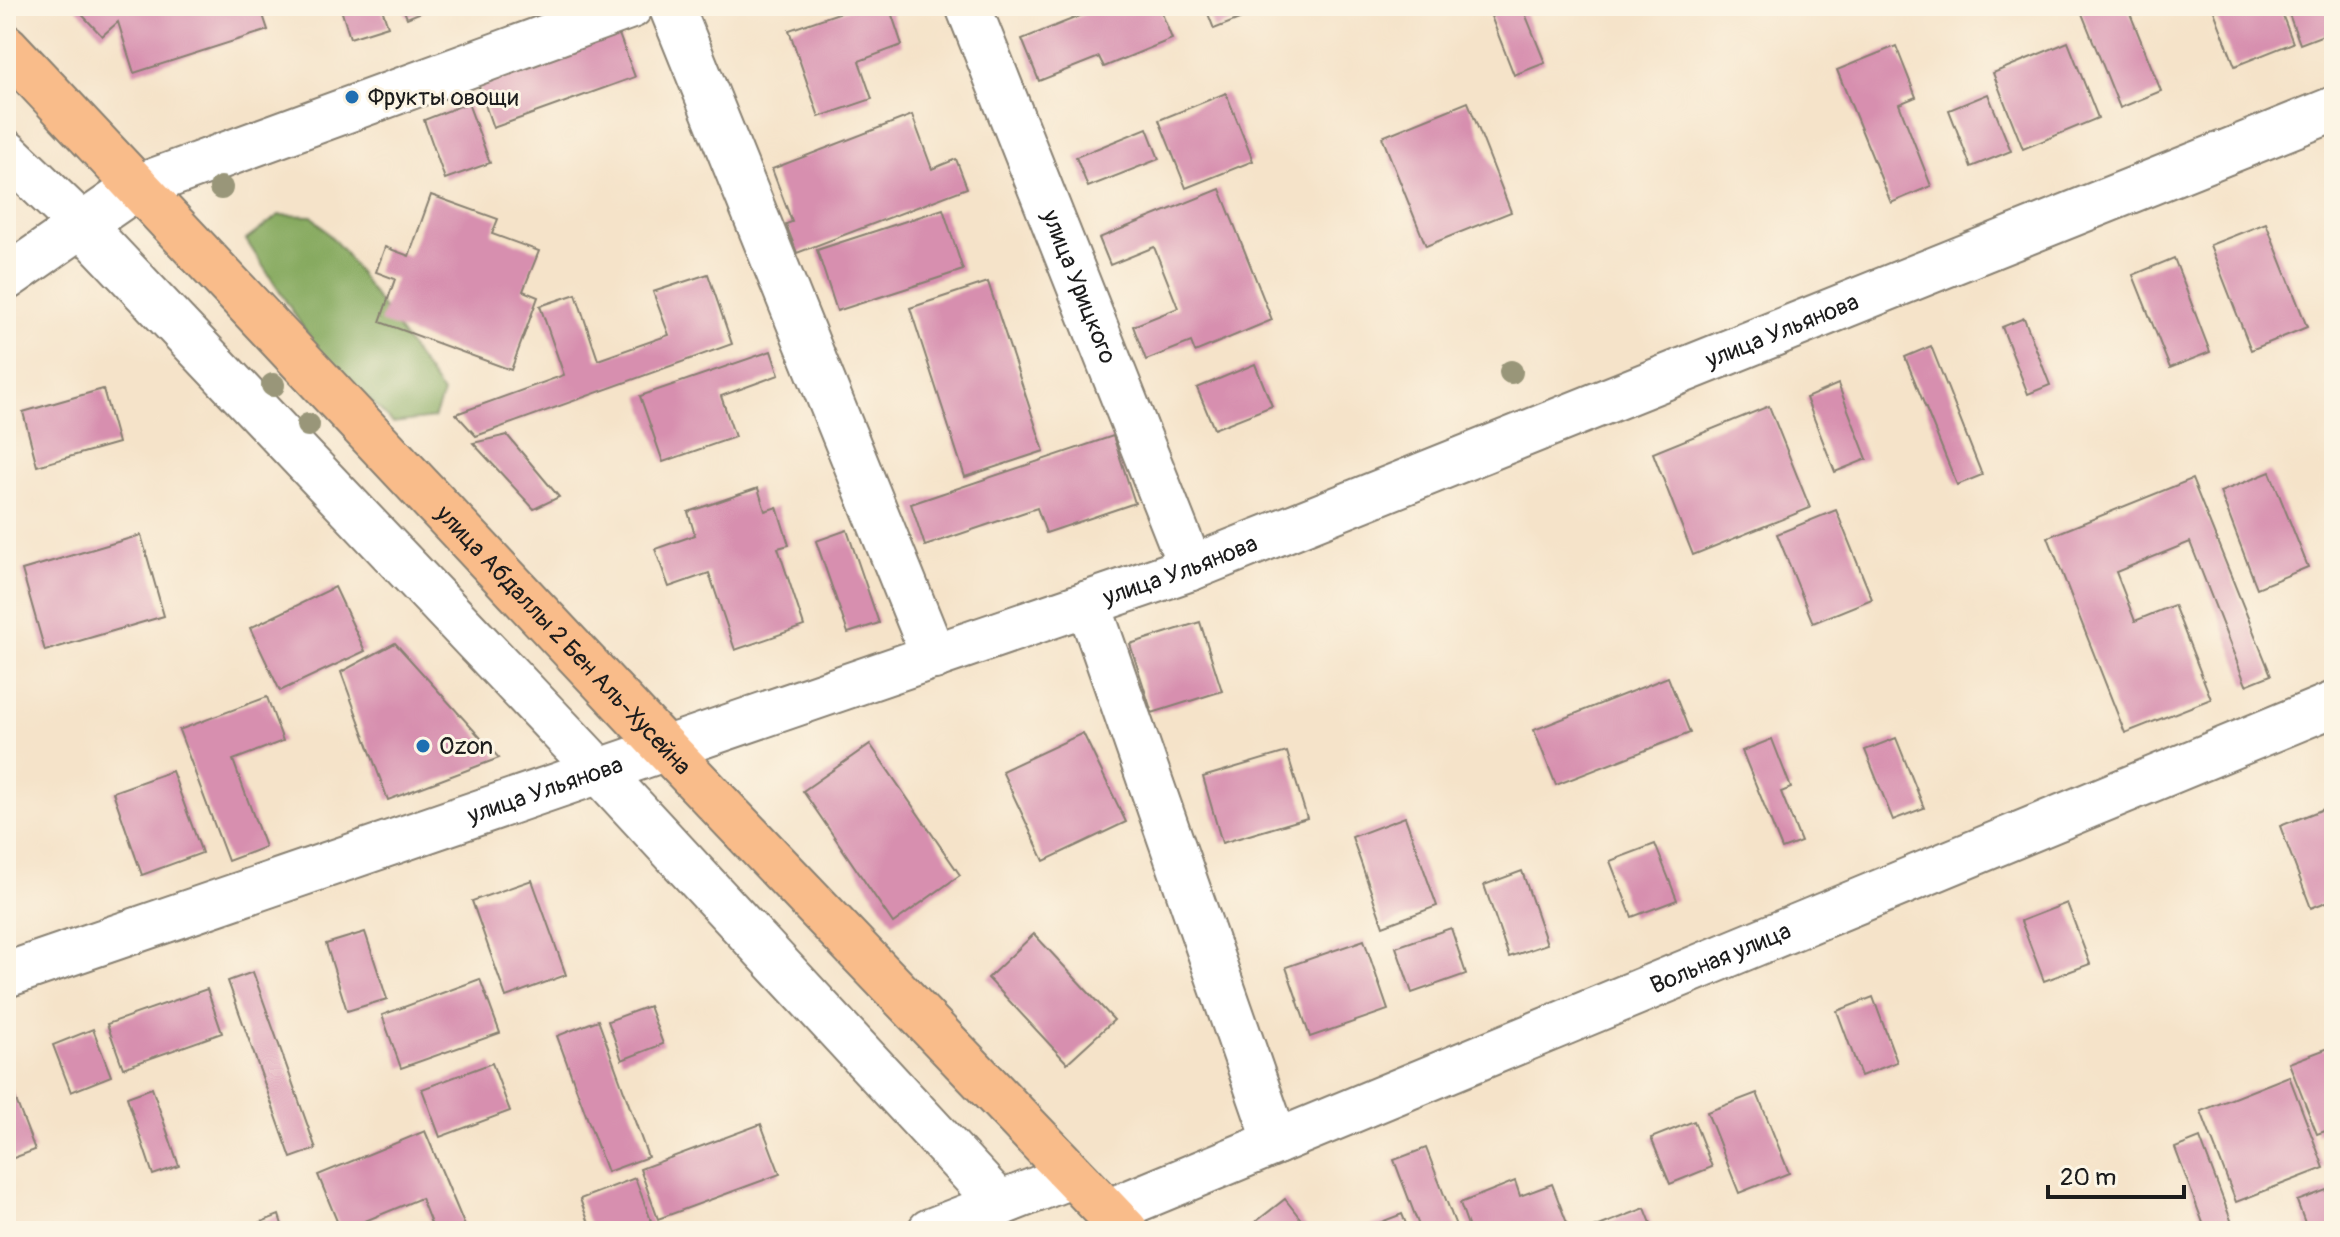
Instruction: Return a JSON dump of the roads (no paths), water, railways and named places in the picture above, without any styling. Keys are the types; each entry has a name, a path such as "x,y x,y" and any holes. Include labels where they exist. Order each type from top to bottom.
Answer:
{"main road":[{"name":"улица Абдаллы 2 Бен Аль-Хусейна","path":"6,47 1116,1222"}],"street":[{"path":"6,278 137,187 631,6"},
{"path":"671,6 934,657"},
{"name":"улица Урицкого","path":"968,6 1191,568"},
{"name":"улица Ульянова","path":"6,975 1191,568 2334,109"},
{"path":"6,152 82,225 600,772 1000,1204"},
{"path":"1088,603 1276,1142"},
{"name":"Вольная улица","path":"1116,1222 1276,1142 2289,720 2334,704"},
{"path":"930,1231 1071,1176"}],"place":[{"name":"Фрукты овощи","path":"352,97"},
{"name":"Ozon","path":"423,746"}]}
